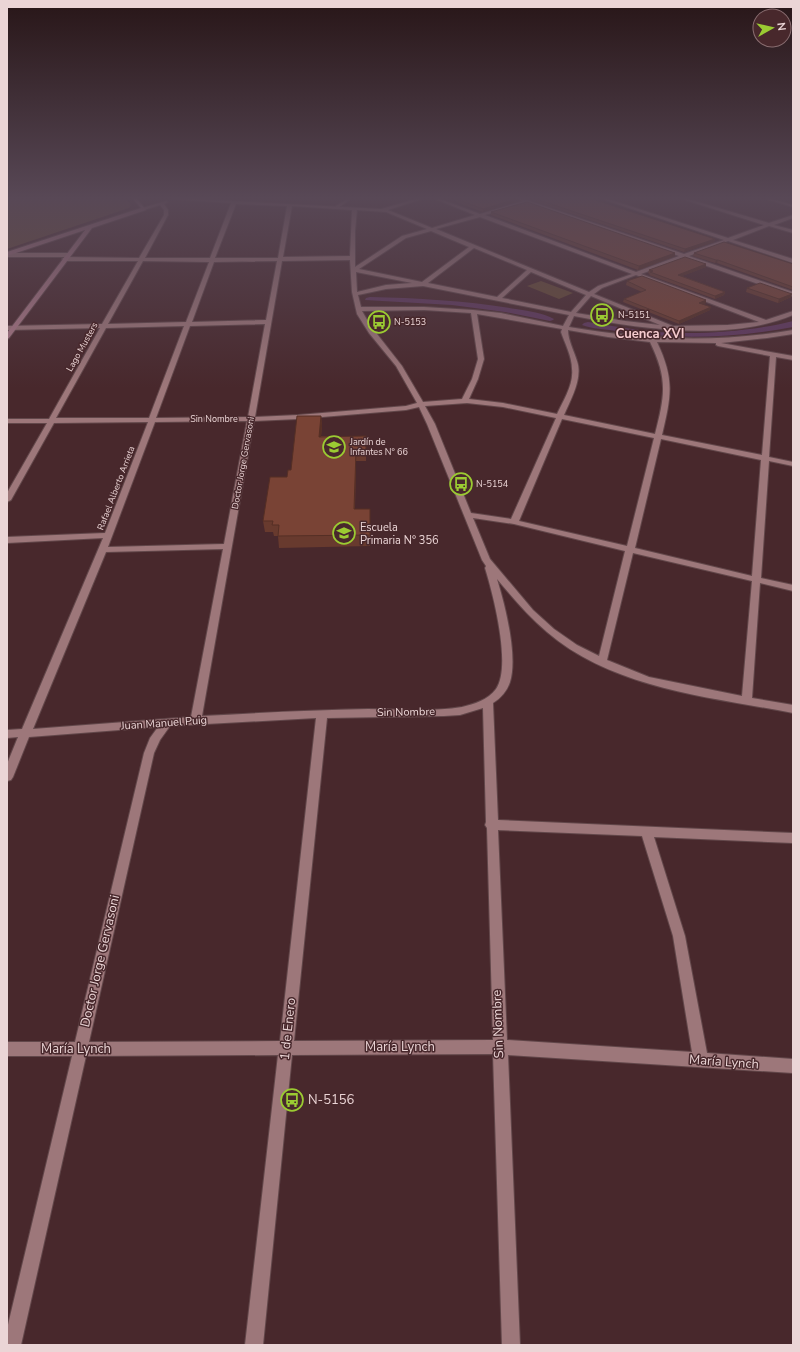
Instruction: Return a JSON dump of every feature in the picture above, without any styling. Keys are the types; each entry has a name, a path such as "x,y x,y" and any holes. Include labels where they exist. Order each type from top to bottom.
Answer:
{"main road":[{"path":"7,337 63,262"}],"street":[{"name":"Lago Musters","path":"7,500 140,262"},
{"name":"Rafael Alberto Arrieta","path":"7,777 109,535 211,262"},
{"name":"Doctor Jorge Gervasoni","path":"196,720 280,262"},
{"path":"353,262 355,294 358,309 366,323 403,372 421,404 431,424 486,560 525,606 551,631 574,647 602,662 647,680 793,709"},
{"path":"354,270 366,262"},
{"path":"355,294 386,287 423,284 451,262"},
{"path":"511,262 675,329"},
{"path":"605,262 766,322"},
{"path":"514,522 572,388 576,371 572,355 564,335 565,328 573,314 596,289 669,262"},
{"path":"702,262 793,294"},
{"path":"354,270 573,314 641,326 675,329 730,327 766,322 793,313"},
{"path":"498,299 530,270"},
{"path":"358,309 421,308 474,312 507,316 615,337 653,341 712,342 793,332"},
{"path":"464,401 475,379 481,360 474,312"},
{"path":"7,328 269,322"},
{"path":"602,662 666,404 668,382 664,364 653,341"},
{"path":"712,342 729,347 793,358"},
{"path":"747,701 773,355"},
{"name":"Sin Nombre","path":"7,421 251,419 329,415 406,408 421,404 464,401 491,403 560,416 793,464"},
{"path":"468,515 514,522 793,588"},
{"path":"7,540 109,535"},
{"path":"103,550 227,546"},
{"name":"Sin Nombre","path":"322,714 452,712 477,707 488,702 497,695 503,687 507,666 500,610 486,560"},
{"name":"Sin Nombre","path":"488,702 491,825 510,1345"},
{"name":"Juan Manuel Puig","path":"7,734 196,720 322,714"},
{"name":"1 de Enero","path":"254,1345 322,714"},
{"name":"Doctor Jorge Gervasoni","path":"12,1345 149,753 155,738 167,722"},
{"path":"491,825 793,838"},
{"path":"647,832 679,936 701,1060"},
{"name":"María Lynch","path":"7,1049 499,1047 793,1066"}],"shaded area":[{"path":"541,281 573,293 559,299 527,286"},
{"path":"366,298 425,299 498,306 531,311 554,319 550,321 505,312 452,305 365,300"},
{"path":"793,321 793,327 771,331 749,334 682,337 638,334 582,325 588,322 649,331 691,333 744,330"}],"building":[{"path":"628,262 650,262 639,266"},
{"path":"671,262 700,262 706,264 678,275 725,292 715,296 650,272 653,271 649,270"},
{"path":"724,262 787,262 793,264 793,287"},
{"path":"642,276 706,300 699,303 711,307 679,321 624,299 646,290 627,281"},
{"path":"760,283 792,294 779,299 747,288"},
{"path":"297,416 321,416 319,437 366,436 366,450 356,451 354,509 370,509 370,535 278,536 279,525 272,525 273,521 263,521 270,477 287,477 288,470 291,470"}],"place":[{"name":"N-5151","path":"602,315"},
{"name":"N-5153","path":"379,322"},
{"name":"Jardín de Infantes N° 66","path":"334,447"},
{"name":"N-5154","path":"461,484"},
{"name":"Escuela Primaria N° 356","path":"344,533"},
{"name":"N-5156","path":"292,1100"}],"district":[{"name":"Cuenca XVI","path":"650,334"}]}
